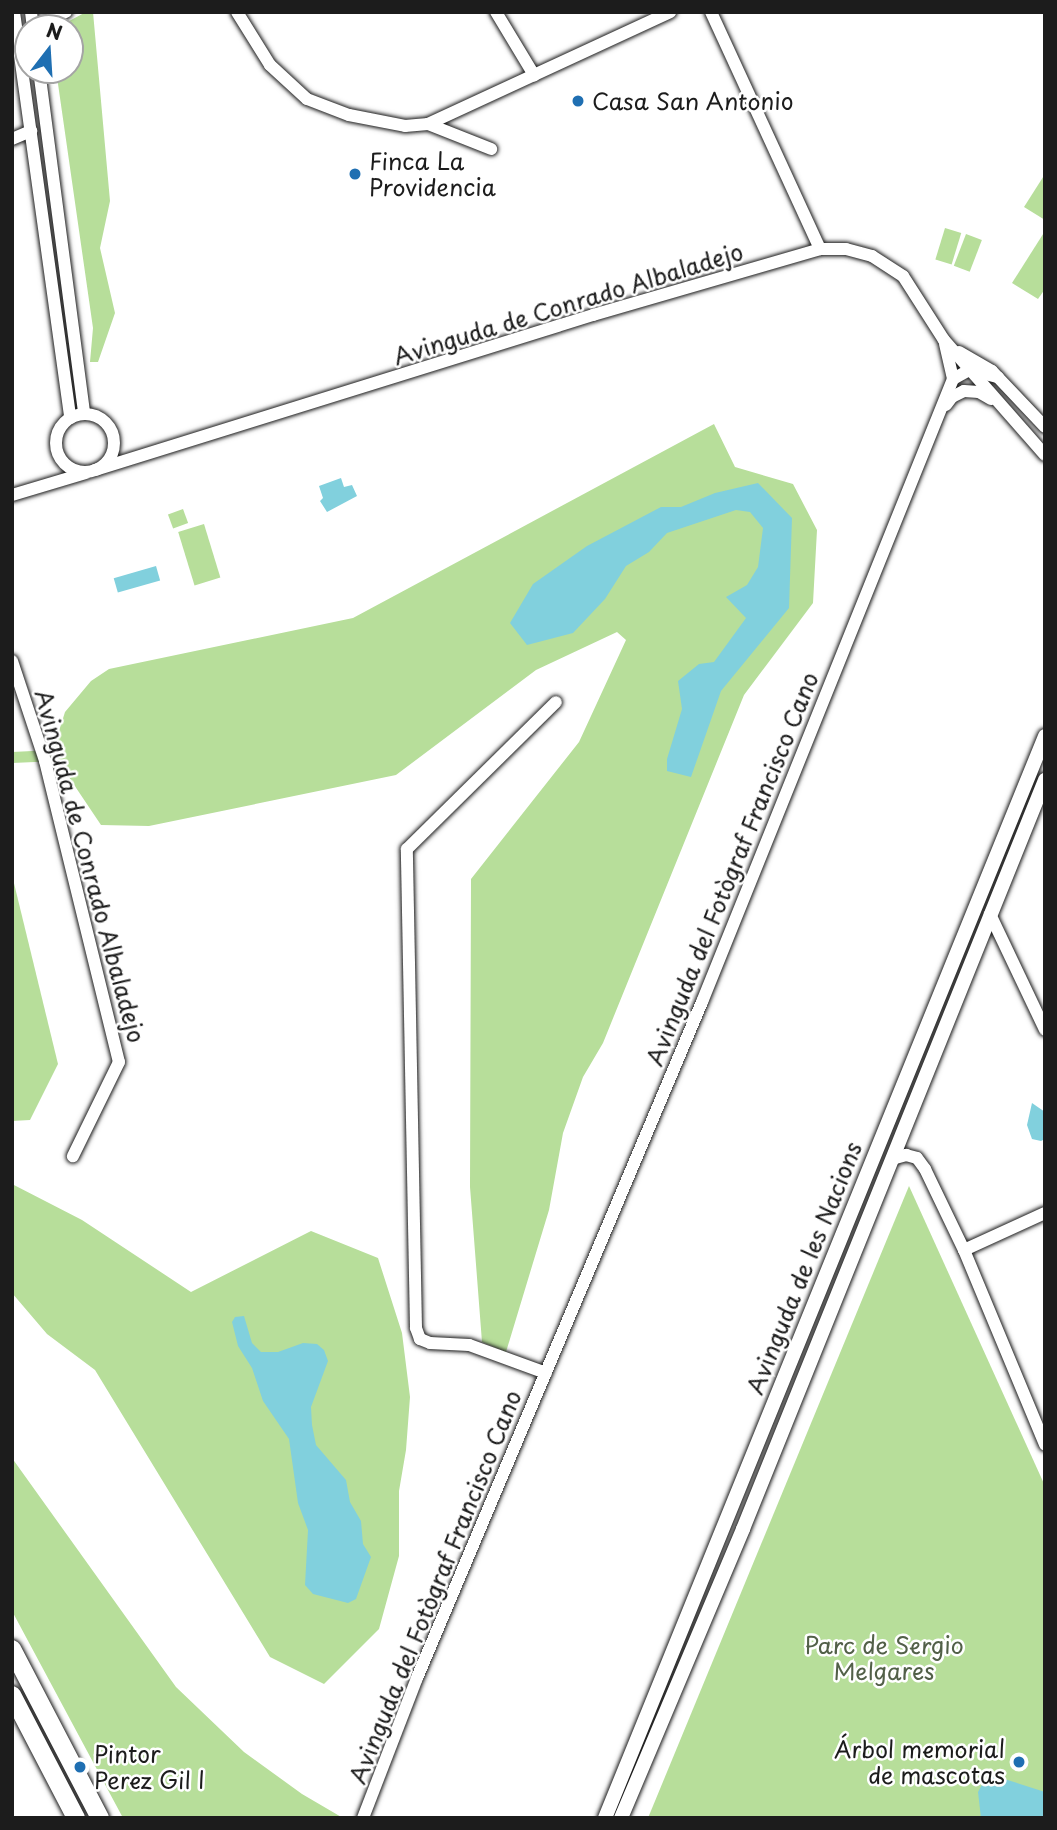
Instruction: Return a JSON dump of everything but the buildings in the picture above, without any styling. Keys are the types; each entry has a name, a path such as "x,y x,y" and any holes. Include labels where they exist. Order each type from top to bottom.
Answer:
{"main road":[{"path":"12,1649 100,1818"},
{"path":"12,1695 76,1818"}],"street":[{"path":"14,12 70,418"},
{"path":"237,12 270,65 307,99 349,115 405,126 428,124 670,12"},
{"path":"495,12 534,75"},
{"path":"711,12 820,249 846,249 872,256 903,276 944,340 1045,455"},
{"path":"41,84 84,415"},
{"path":"428,124 491,149"},
{"path":"12,139 31,131"},
{"name":"Avinguda de Conrado Albaladejo","path":"12,495 593,315 820,249"},
{"path":"944,340 995,374 1045,427"},
{"path":"944,340 953,379 969,370 995,374"},
{"name":"Avinguda del Fotògraf Francisco Cano","path":"363,1818 423,1666 702,1002 953,379"},
{"path":"942,411 952,397 964,391 979,392 998,402"},
{"path":"55,482 61,474 56,441 60,428 70,418 84,415 105,423 122,453 132,459"},
{"path":"61,460 71,469 92,471 109,459 114,440"},
{"name":"Avinguda de Conrado Albaladejo","path":"12,661 44,761 120,1062 73,1156"},
{"name":"Avinguda del Fotògraf Francisco Cano","path":"546,1373 468,1345 430,1343 419,1339 416,1328 407,849 556,702"},
{"name":"Avinguda de les Nacions","path":"605,1818 1045,736"},
{"name":"Avinguda de les Nacions","path":"621,1818 743,1529 1045,779"},
{"path":"990,914 1045,1030"},
{"path":"892,1159 906,1155 917,1158 964,1250 1045,1445"},
{"path":"964,1250 1045,1213"}],"green space":[{"path":"93,12 110,201 100,248 115,313 98,362 90,362 93,328 58,84 84,84 82,14"},
{"path":"1045,174 1045,220 1024,207"},
{"path":"945,228 961,233 952,265 935,260"},
{"path":"1045,231 1045,289 1038,299 1012,283"},
{"path":"966,234 982,240 970,272 954,266"},
{"path":"714,424 735,467 793,484 817,530 813,603 744,695 603,1043 583,1077 563,1133 549,1210 506,1352 482,1342 470,1187 471,879 579,742 626,640 617,632 536,670 396,775 149,826 101,825 58,761 12,763 12,752 53,750 65,712 91,681 109,669 353,618"},
{"path":"183,509 188,523 173,529 168,514"},
{"path":"204,524 220,578 195,585 178,532"},
{"path":"12,875 58,1064 30,1120 12,1121"},
{"path":"12,1184 82,1220 191,1292 311,1231 378,1258 402,1333 410,1397 406,1450 399,1491 399,1556 379,1629 324,1684 270,1657 95,1370 47,1334 12,1293"},
{"name":"Parc de Sergio Melgares","path":"909,1186 1045,1486 1045,1818 648,1818"},
{"path":"12,1458 176,1687 244,1752 302,1794 343,1818 123,1818 12,1611"}],"water":[{"path":"341,478 344,487 352,485 357,496 327,512 320,501 323,498 319,486"},
{"path":"758,483 792,518 789,608 721,691 691,777 667,771 667,759 682,709 678,681 699,664 714,662 746,618 726,597 747,585 758,567 763,528 750,512 736,510 667,533 649,552 626,566 605,599 573,633 527,645 510,623 533,584 587,546 661,507 681,507 715,493"},
{"path":"156,566 160,580 118,593 114,578"},
{"path":"1032,1103 1045,1112 1045,1139 1041,1141 1032,1139 1027,1125"},
{"path":"244,1316 252,1343 261,1352 278,1352 303,1343 317,1344 324,1350 328,1361 311,1407 316,1445 346,1480 350,1502 361,1521 363,1544 371,1557 356,1599 348,1603 313,1594 305,1585 308,1530 298,1503 289,1439 263,1401 252,1368 238,1346 232,1322 235,1317"},
{"path":"995,1776 1045,1792 1045,1818 981,1818 978,1792 985,1779"}],"place":[{"name":"Casa San Antonio","path":"578,101"},
{"name":"Finca La Providencia","path":"355,174"},
{"name":"Árbol memorial de mascotas","path":"1019,1762"},
{"name":"Pintor Perez Gil I","path":"80,1767"}]}
